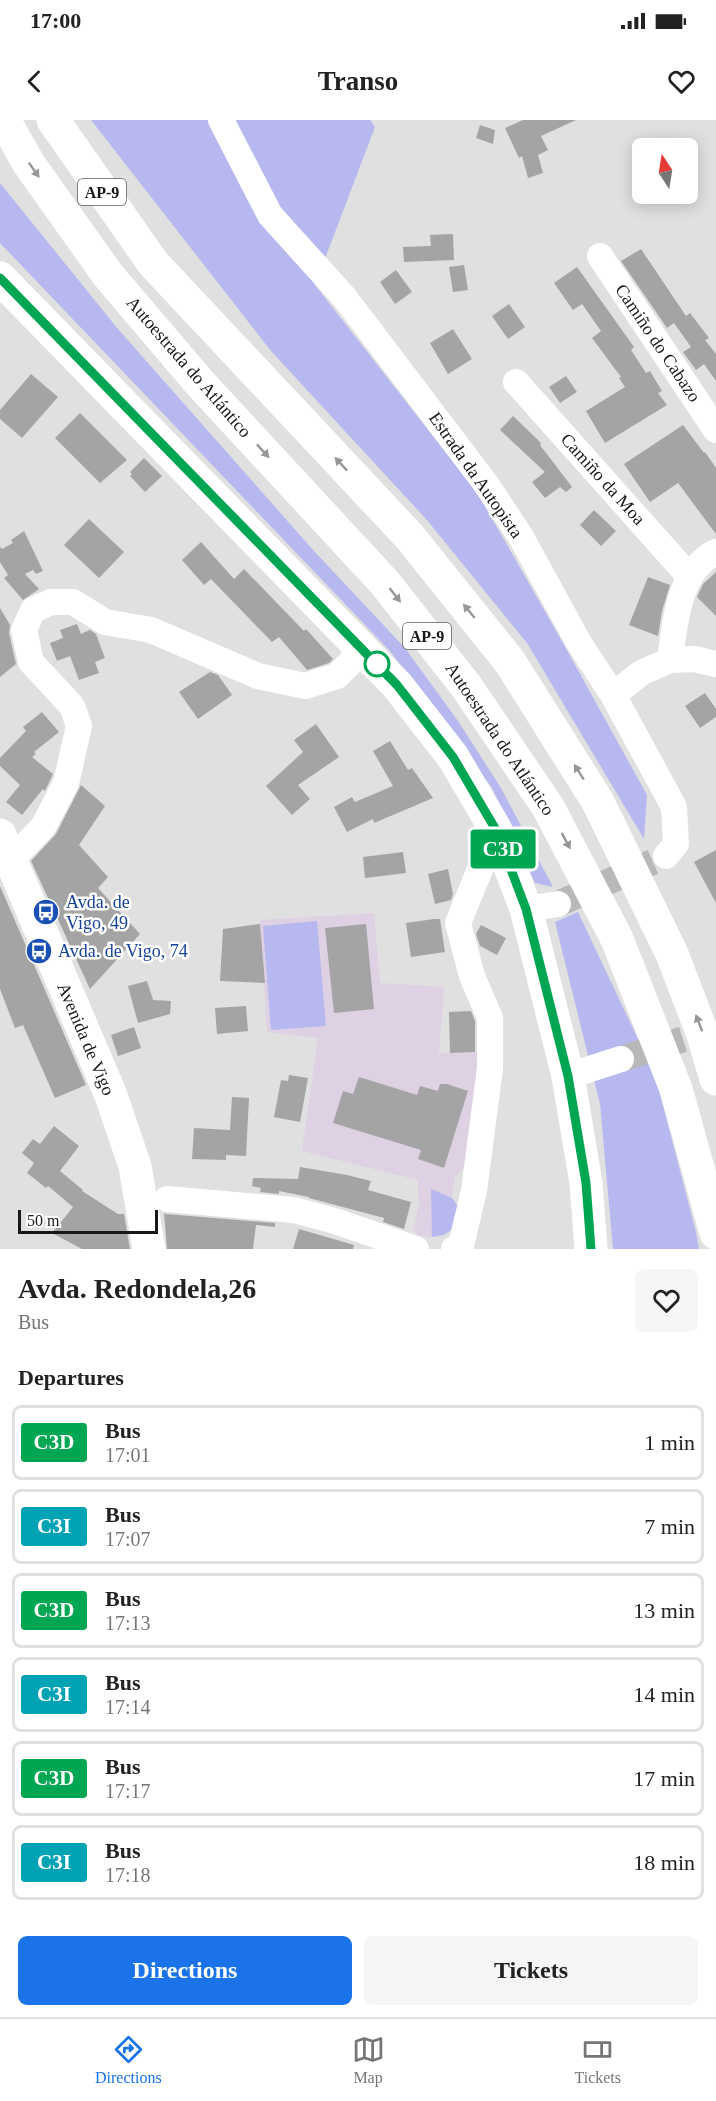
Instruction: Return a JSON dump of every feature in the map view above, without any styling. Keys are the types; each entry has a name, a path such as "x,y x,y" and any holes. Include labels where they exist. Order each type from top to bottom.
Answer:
{"main road":[{"name":"Autoestrada do Atlántico","path":"4,120 29,164 108,275 199,382 385,583 466,686 548,807 617,939 655,1035 676,1089 716,1233"},
{"name":"AP-9","path":"53,120 153,263 409,536 510,662 598,802 672,954 704,1035 716,1079"},
{"path":"0,278 397,685 453,757 496,830 526,909 568,1076 586,1183 591,1249"},
{"name":"Avenida de Vigo","path":"7,864 113,1103 135,1167 149,1249"}],"street":[{"name":"Estrada da Autopista","path":"221,120 270,215 345,298 486,484 521,537 579,643 613,695 674,807 676,844 666,856"},
{"name":"Camiño do Cabazo","path":"600,256 716,430"},
{"name":"Camiño da Moa","path":"516,382 689,576"},
{"path":"670,660 677,612 689,576 708,555 716,552"},
{"path":"7,864 43,827 66,783 79,726 72,706 31,662 24,630 33,610 51,602 73,603 105,622 151,630 258,676 305,686 337,676 363,650"},
{"path":"613,695 641,673 670,660 694,659 716,664"},
{"path":"454,1249 460,1249 474,1191 490,1068 490,1018 472,976 458,923 496,830"},
{"path":"526,909 558,904"},
{"path":"568,1076 621,1059"},
{"path":"167,1199 294,1210 335,1221 416,1249"}],"shaded area":[{"path":"91,120 370,120 375,127 315,285 478,494 647,795 644,839 527,643 426,519 271,351"},
{"path":"0,183 118,329 314,551 405,648 458,721 501,788 553,887 535,883 492,788 390,651 0,243"},
{"path":"578,912 655,1075 699,1249 613,1249 600,1104 555,922"},
{"path":"374,913 380,983 444,987 439,1053 479,1052 468,1162 455,1177 452,1197 463,1213 444,1235 419,1236 413,1231 420,1200 418,1199 418,1180 302,1151 318,1038 267,1032 260,920"},
{"path":"317,921 326,1026 271,1030 263,926"},
{"path":"431,1189 452,1198 463,1213 461,1223 444,1235 432,1237"}],"building":[{"path":"523,120 576,120 541,136 548,150 538,155 543,173 528,178 522,156 519,158 505,128"},
{"path":"480,125 495,130 493,144 476,138"},
{"path":"453,234 454,260 404,262 403,247 431,246 430,235"},
{"path":"641,249 686,316 690,313 709,338 705,340 716,354 716,381 704,364 696,370 683,352 691,347 674,323 667,328 621,261"},
{"path":"464,265 468,290 453,292 449,267"},
{"path":"577,267 634,347 631,350 646,373 650,371 662,391 658,393 667,405 605,443 586,411 625,387 619,378 621,377 592,338 601,331 582,304 573,310 554,283"},
{"path":"396,270 412,292 395,304 380,282"},
{"path":"509,304 525,327 508,339 492,316"},
{"path":"453,329 472,359 448,374 430,343"},
{"path":"31,374 58,397 22,438 0,419 0,410"},
{"path":"566,376 577,392 560,403 549,387"},
{"path":"80,413 127,460 100,483 55,438"},
{"path":"513,416 541,443 540,445 572,487 566,492 560,487 545,498 532,482 545,472 500,430"},
{"path":"683,425 716,468 716,534 678,483 650,502 624,464"},
{"path":"144,458 162,476 145,492 130,476 132,474 130,472"},
{"path":"594,510 616,531 601,546 580,525"},
{"path":"89,519 124,552 99,578 64,545"},
{"path":"24,531 43,571 36,574 33,570 25,574 39,589 23,600 4,578 8,575 0,562 0,547 2,549 13,543 11,540"},
{"path":"201,542 234,579 244,569 304,631 306,629 333,659 329,663 307,670 279,637 272,642 211,579 204,585 182,560"},
{"path":"716,572 716,616 697,597 703,584"},
{"path":"648,577 670,585 662,611 658,636 629,625"},
{"path":"0,608 10,625 9,633 16,664 0,677"},
{"path":"77,624 81,634 90,630 96,634 105,658 95,662 99,673 79,680 70,656 57,661 50,643 63,638 60,630"},
{"path":"210,672 218,675 232,695 198,719 179,692"},
{"path":"705,693 716,709 716,717 700,728 685,706"},
{"path":"42,712 59,732 34,752 36,754 32,757 53,774 45,791 43,789 22,815 6,802 20,785 0,766 0,758 26,731 23,727"},
{"path":"316,724 339,757 298,785 310,799 292,815 266,786 303,752 294,740"},
{"path":"390,741 408,770 412,768 433,798 374,823 373,819 347,832 334,807 352,797 355,802 393,786 373,751"},
{"path":"81,785 105,806 79,845 108,877 98,888 140,934 90,989 31,861 56,834"},
{"path":"716,850 716,903 694,862"},
{"path":"403,852 406,873 365,878 363,857"},
{"path":"448,869 453,894 451,900 435,904 428,874"},
{"path":"0,886 86,1085 55,1098 23,1025 15,1028 0,989"},
{"path":"440,919 445,952 411,957 406,923"},
{"path":"260,924 265,983 220,981 223,929"},
{"path":"366,924 374,1009 334,1013 325,928"},
{"path":"481,925 506,938 497,955 480,946 476,934"},
{"path":"147,981 153,1000 171,1001 170,1014 138,1023 128,986"},
{"path":"246,1006 248,1031 217,1034 215,1008"},
{"path":"471,1011 475,1021 475,1052 450,1053 449,1012"},
{"path":"134,1027 141,1048 118,1056 111,1035"},
{"path":"289,1075 308,1078 300,1122 274,1117 281,1080 288,1081"},
{"path":"359,1077 417,1095 420,1086 438,1091 440,1084 468,1091 444,1168 418,1159 421,1150 333,1123 343,1091 353,1094"},
{"path":"232,1097 249,1098 246,1156 226,1155 226,1160 192,1159 194,1128 230,1130"},
{"path":"54,1126 79,1146 60,1171 82,1191 118,1214 124,1214 130,1249 82,1249 52,1233 73,1207 48,1186 46,1188 27,1173 34,1163 22,1153 33,1139 40,1144"},
{"path":"300,1167 371,1181 368,1190 411,1202 404,1229 383,1222 384,1218 309,1197 279,1191 279,1194 260,1192 261,1188 252,1186 253,1178 298,1179"},
{"path":"164,1213 275,1223 275,1227 256,1225 253,1249 167,1249"},
{"path":"299,1229 354,1245 353,1249 293,1249"}],"tunnel":[{"path":"558,904 666,856"},
{"path":"621,1059 716,1029"}],"bus line":[{"name":"C3D","path":"0,278 397,685 453,757 496,830 526,909 568,1076 586,1183 591,1249"}],"place":[{"name":"Avda. de Vigo, 49","path":"46,912"},
{"name":"Avda. de Vigo, 74","path":"39,951"}]}
